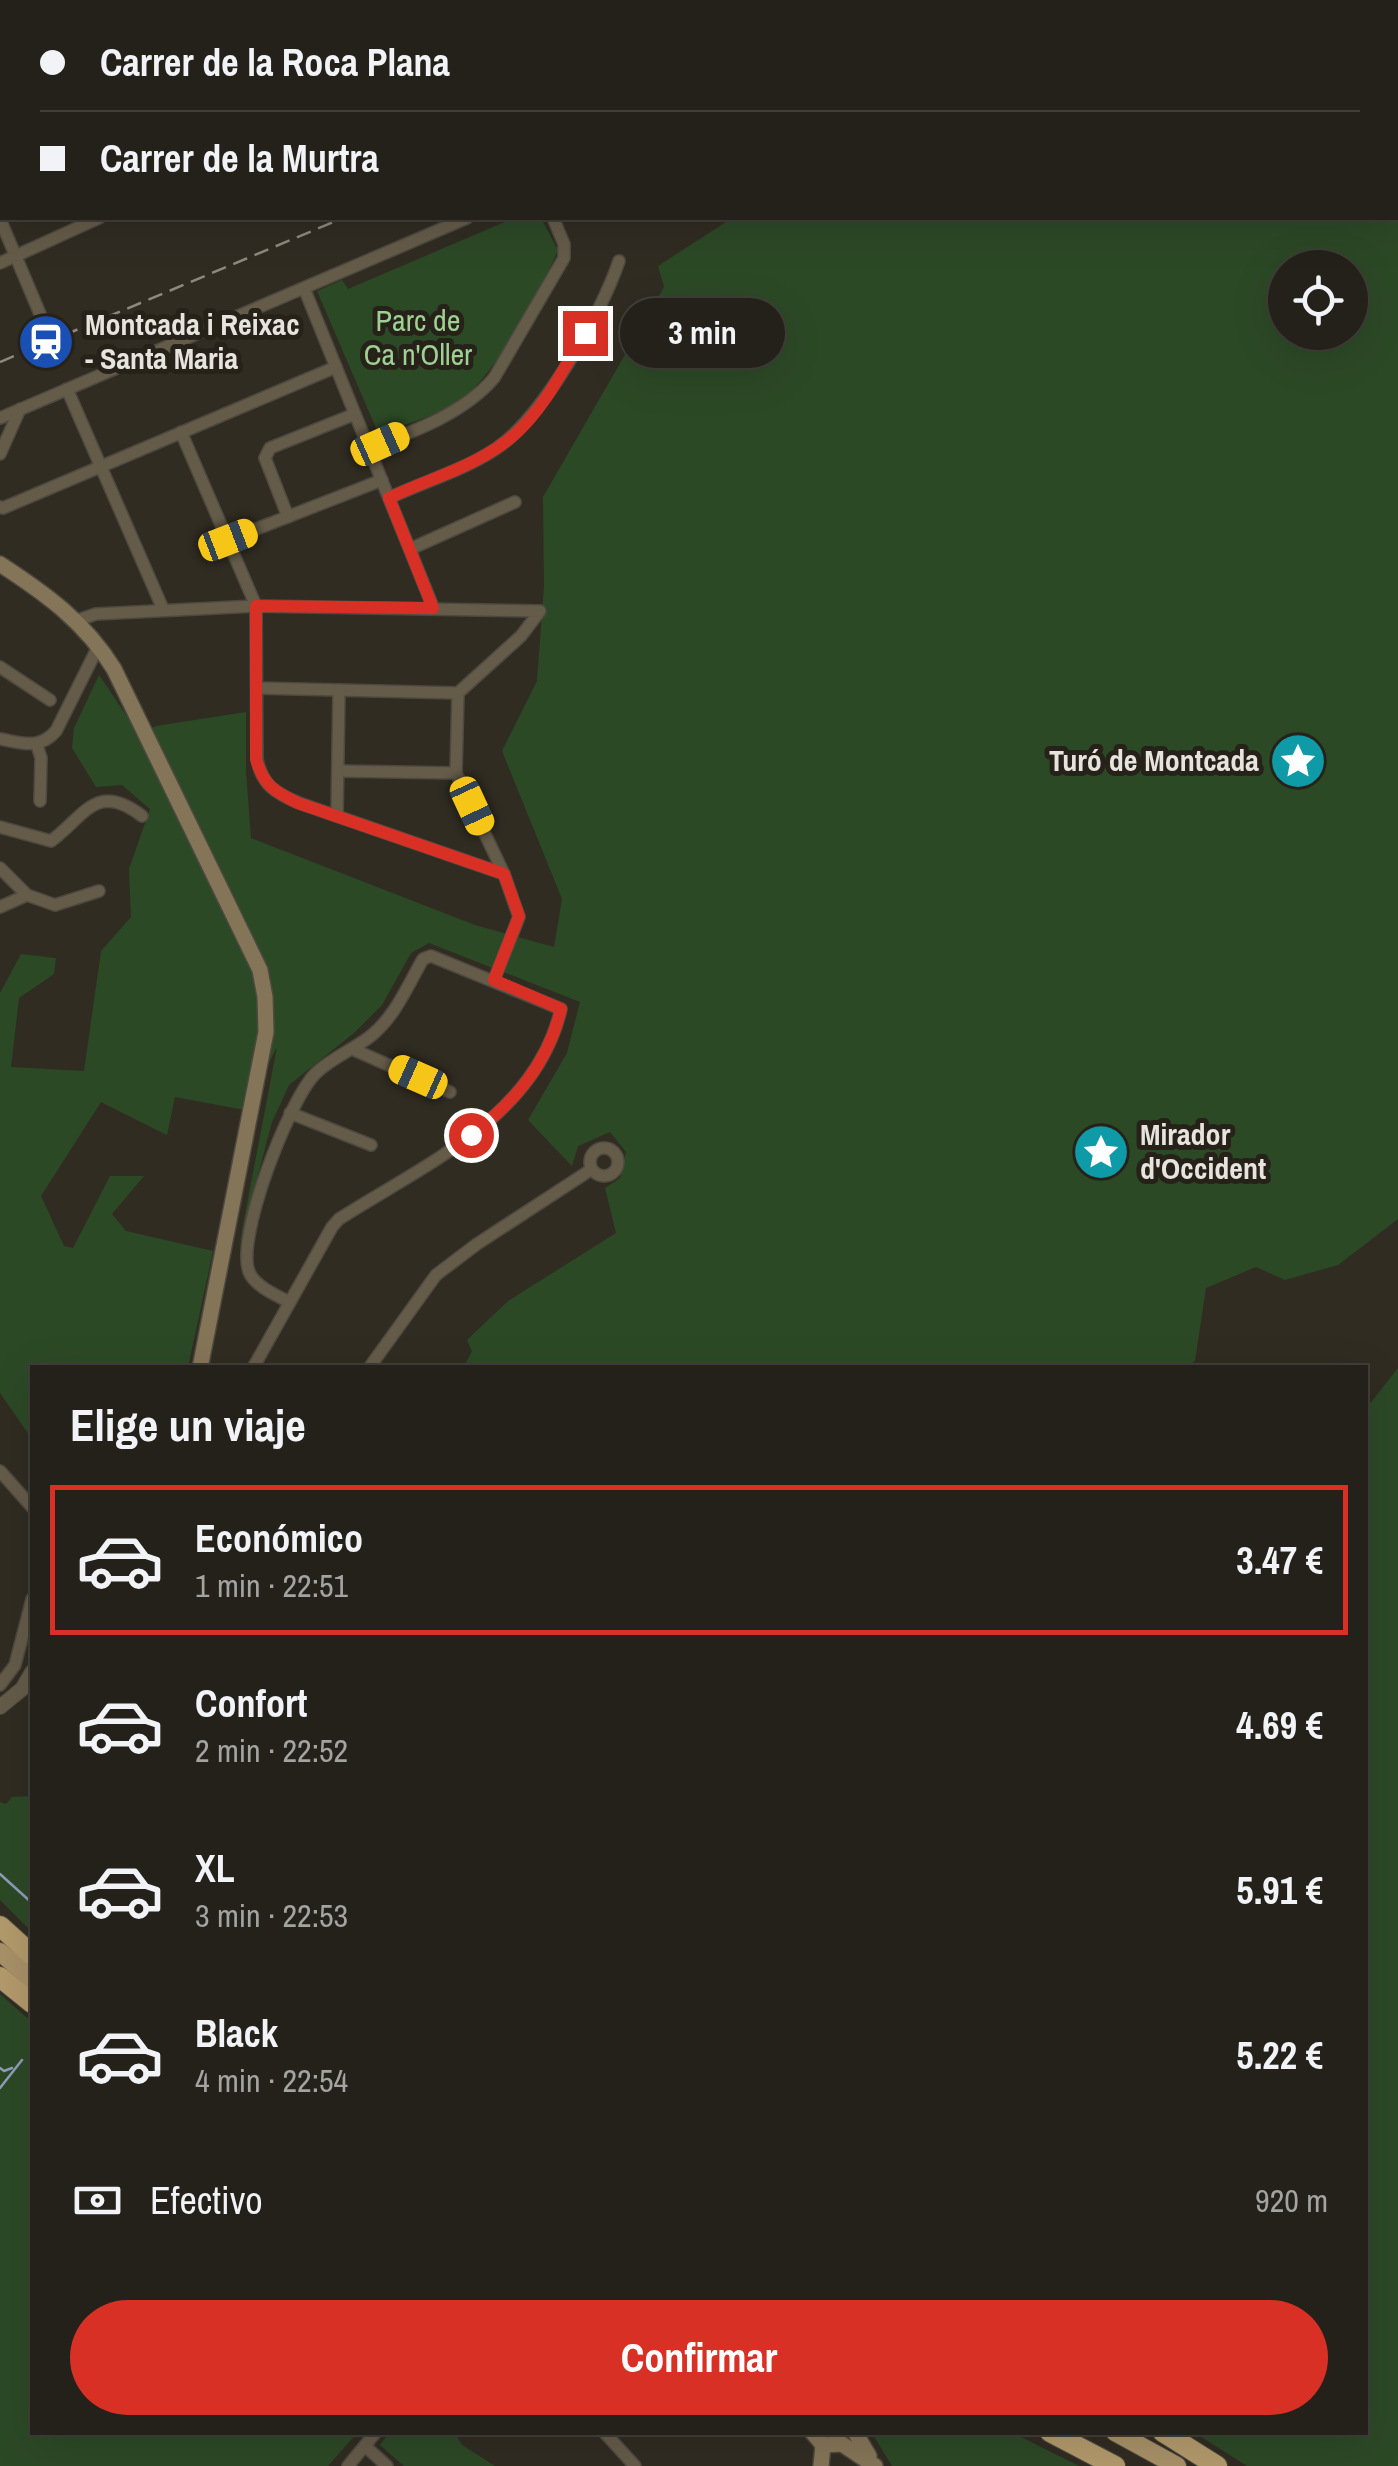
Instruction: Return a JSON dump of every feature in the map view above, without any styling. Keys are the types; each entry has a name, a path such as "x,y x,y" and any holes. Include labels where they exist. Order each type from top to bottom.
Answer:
{"highway":[{"path":"0,1926 30,1945"},
{"path":"0,1926 30,1953"},
{"path":"0,1952 30,1977"},
{"path":"0,1977 30,2001"},
{"path":"1056,2435 1116,2466"},
{"path":"1119,2435 1176,2466"},
{"path":"1168,2435 1216,2466"}],"main road":[{"path":"0,564 78,620 99,645 260,970 267,1018 262,1056 201,1365"},
{"path":"821,2466 818,2439 849,2436 874,2465"}],"street":[{"path":"0,220 43,321"},
{"path":"0,263 95,220"},
{"path":"0,418 20,409 36,394 51,388 67,389 462,220"},
{"path":"369,448 460,409 481,394 564,258 564,244 555,220"},
{"path":"389,498 483,456 526,424 604,301 619,261"},
{"path":"304,288 433,608"},
{"path":"0,507 336,366"},
{"path":"67,389 164,609"},
{"path":"0,454 20,409"},
{"path":"288,517 265,458 270,448 355,414"},
{"path":"181,432 256,606 256,759 268,787 337,816 504,874"},
{"path":"228,540 382,480"},
{"path":"410,550 514,502"},
{"path":"78,620 96,614 256,606 540,610 521,636 458,693 257,688"},
{"path":"0,739 37,745 47,741 56,731 99,645"},
{"path":"0,668 50,700"},
{"path":"337,816 339,690"},
{"path":"458,693 456,772 504,874 519,916 494,980"},
{"path":"37,745 41,758 40,801"},
{"path":"338,771 456,772"},
{"path":"0,826 51,841 88,807 100,802 118,802 142,816"},
{"path":"0,868 27,895 55,905 99,890"},
{"path":"0,907 27,895"},
{"path":"255,1365 287,1301 339,1219 449,1151 493,1118 532,1078 555,1035 561,1009 432,956 423,958 393,1012 374,1034 315,1074 290,1113 266,1170 248,1258 250,1274 287,1301"},
{"path":"352,1048 450,1092"},
{"path":"290,1113 372,1145"},
{"path":"370,1365 436,1275 476,1244 592,1169"},
{"path":"2,1476 30,1505"},
{"path":"0,1684 15,1666 30,1607"},
{"path":"0,1707 22,1690 30,1676"},
{"path":"348,2466 374,2435"},
{"path":"607,2435 635,2466"},
{"path":"365,2446 387,2466"}],"green space":[{"name":"Parc de Ca n'Oller","path":"509,220 542,220 558,250 515,332 472,390 459,401 379,435 317,291 342,280 348,289"},
{"path":"729,220 1398,220 1398,1219 1338,1265 1285,1280 1256,1267 1206,1288 1195,1361 1190,1365 465,1365 472,1351 467,1340 508,1301 616,1233 605,1188 620,1178 626,1152 610,1132 578,1146 572,1166 528,1120 567,1053 580,1002 429,943 411,953 382,1005 289,1085 272,1122 239,1246 277,1047 245,1110 175,1097 167,1135 101,1102 41,1196 64,1246 73,1248 110,1176 144,1176 112,1214 126,1231 213,1251 188,1365 30,1365 30,1436 0,1393 0,993 21,954 56,958 54,974 19,998 11,1067 84,1071 101,951 131,917 129,869 150,809 122,785 96,787 72,748 74,728 99,675 139,734 156,726 246,712 251,838 475,925 554,947 562,899 502,751 537,681 544,586 543,497 664,287 658,266"},
{"path":"1398,1368 1398,2466 1247,2466 1198,2435 1368,2435 1368,1406"},
{"path":"30,1796 30,1930 0,1900 0,1802 6,1804 12,1797"},
{"path":"0,1994 30,2020 30,2435 355,2435 328,2466 0,2466"},
{"path":"388,2435 456,2435 462,2445 495,2466 404,2466 380,2445"},
{"path":"873,2435 1017,2435 1079,2466 892,2466"}],"waterway":[{"path":"0,1874 30,1901"},
{"path":"0,2088 22,2060"},
{"path":"0,2068 12,2068"}],"railway":[{"path":"0,362 338,220"}],"place":[{"name":"Montcada i Reixac - Santa Maria","path":"46,342"},
{"name":"Turó de Montcada","path":"1298,761"},
{"name":"Mirador d'Occident","path":"1101,1152"}],"route":[{"path":"471,1135 532,1078 555,1035 561,1009 494,980 519,916 504,874 298,803 268,787 256,759 256,606 433,608 389,498 483,456 512,438 536,412 585,333"}]}
